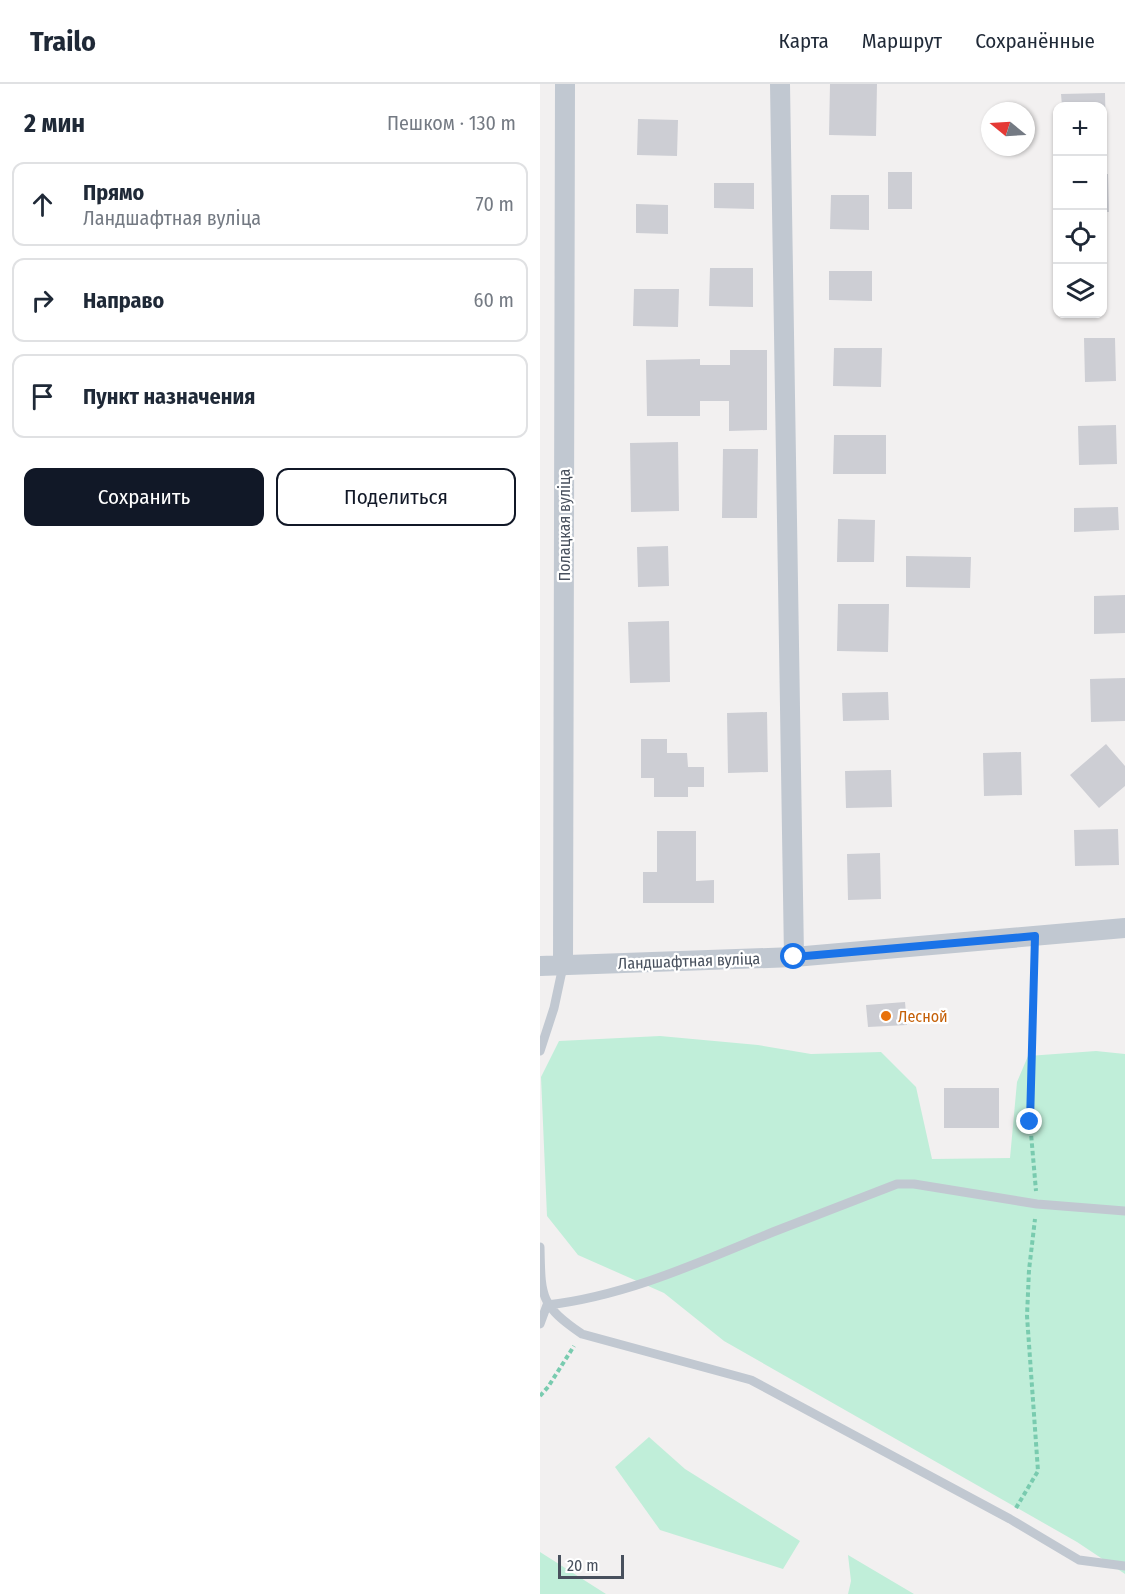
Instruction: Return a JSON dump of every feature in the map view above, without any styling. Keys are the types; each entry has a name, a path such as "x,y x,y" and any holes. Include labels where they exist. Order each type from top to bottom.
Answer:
{"street":[{"name":"Полацкая вуліца","path":"563,966 565,84"},
{"path":"780,84 794,957"},
{"name":"Ландшафтная вуліца","path":"540,966 794,957 1125,928"}],"lane":[{"path":"540,1051 554,1008 563,966"},
{"path":"547,1305 567,1303 617,1291 690,1266 897,1184 914,1184 1037,1204 1125,1211"},
{"path":"540,1247 541,1286 547,1305 564,1322 582,1334 752,1380 1010,1519 1078,1560 1125,1566"},
{"path":"540,1324 547,1305"}],"path":[{"path":"1010,1519 1038,1471 1027,1316 1029,1270 1037,1204 1030,1122 1035,936"}],"green space":[{"path":"660,1036 758,1045 811,1054 881,1052 916,1087 932,1159 1010,1158 1017,1082 1028,1056 1096,1051 1125,1054 1125,1574 1077,1542 724,1341 664,1293 578,1255 547,1216 541,1077 559,1041"},
{"path":"649,1437 685,1469 800,1541 783,1569 660,1530 615,1467"},
{"path":"540,1552 606,1594 540,1594"},
{"path":"848,1555 914,1594 848,1594 851,1581"}],"building":[{"path":"830,84 877,84 876,136 829,135"},
{"path":"1105,93 1105,102 1062,102 1061,94"},
{"path":"638,119 678,120 677,156 637,155"},
{"path":"888,172 912,172 912,209 888,209"},
{"path":"1107,174 1108,174 1109,212 1107,212"},
{"path":"714,183 754,183 754,209 714,208"},
{"path":"831,195 869,195 869,230 830,229"},
{"path":"636,204 668,205 668,234 636,233"},
{"path":"710,268 753,268 753,307 709,306"},
{"path":"829,271 872,271 872,301 829,300"},
{"path":"634,289 679,289 678,327 633,326"},
{"path":"1084,338 1115,338 1116,381 1085,382"},
{"path":"834,348 882,348 881,387 833,386"},
{"path":"730,350 767,350 767,430 729,431 729,401 700,401 700,416 647,416 646,360 700,359 700,365 730,365"},
{"path":"1116,425 1117,464 1079,465 1078,426"},
{"path":"834,435 886,435 886,474 833,474"},
{"path":"678,442 679,511 631,512 630,443"},
{"path":"723,449 758,449 757,518 722,518"},
{"path":"1118,507 1119,530 1074,532 1074,508"},
{"path":"838,519 875,520 874,562 837,562"},
{"path":"668,546 669,586 638,587 637,547"},
{"path":"906,556 971,557 970,588 906,587"},
{"path":"1125,595 1125,633 1094,634 1094,596"},
{"path":"838,604 889,604 888,652 837,651"},
{"path":"669,621 670,682 630,683 628,622"},
{"path":"1125,678 1125,721 1091,722 1090,679"},
{"path":"888,692 889,720 843,721 842,693"},
{"path":"767,712 768,772 728,773 727,713"},
{"path":"641,739 667,739 667,753 687,753 688,767 704,767 704,787 688,787 688,797 654,797 654,778 641,778"},
{"path":"1106,744 1125,766 1125,786 1099,808 1070,775"},
{"path":"1021,752 1022,795 984,796 983,753"},
{"path":"891,770 892,807 846,808 845,771"},
{"path":"1118,829 1119,865 1075,866 1074,830"},
{"path":"657,831 696,831 696,881 714,880 714,903 643,903 643,872 657,872"},
{"path":"880,853 881,899 848,900 847,854"},
{"path":"905,1002 907,1025 868,1027 866,1005"},
{"path":"944,1088 999,1088 999,1128 944,1128"}],"place":[{"name":"Лесной","path":"886,1016"}],"route":[{"path":"794,957 1035,936 1030,1122"}]}
